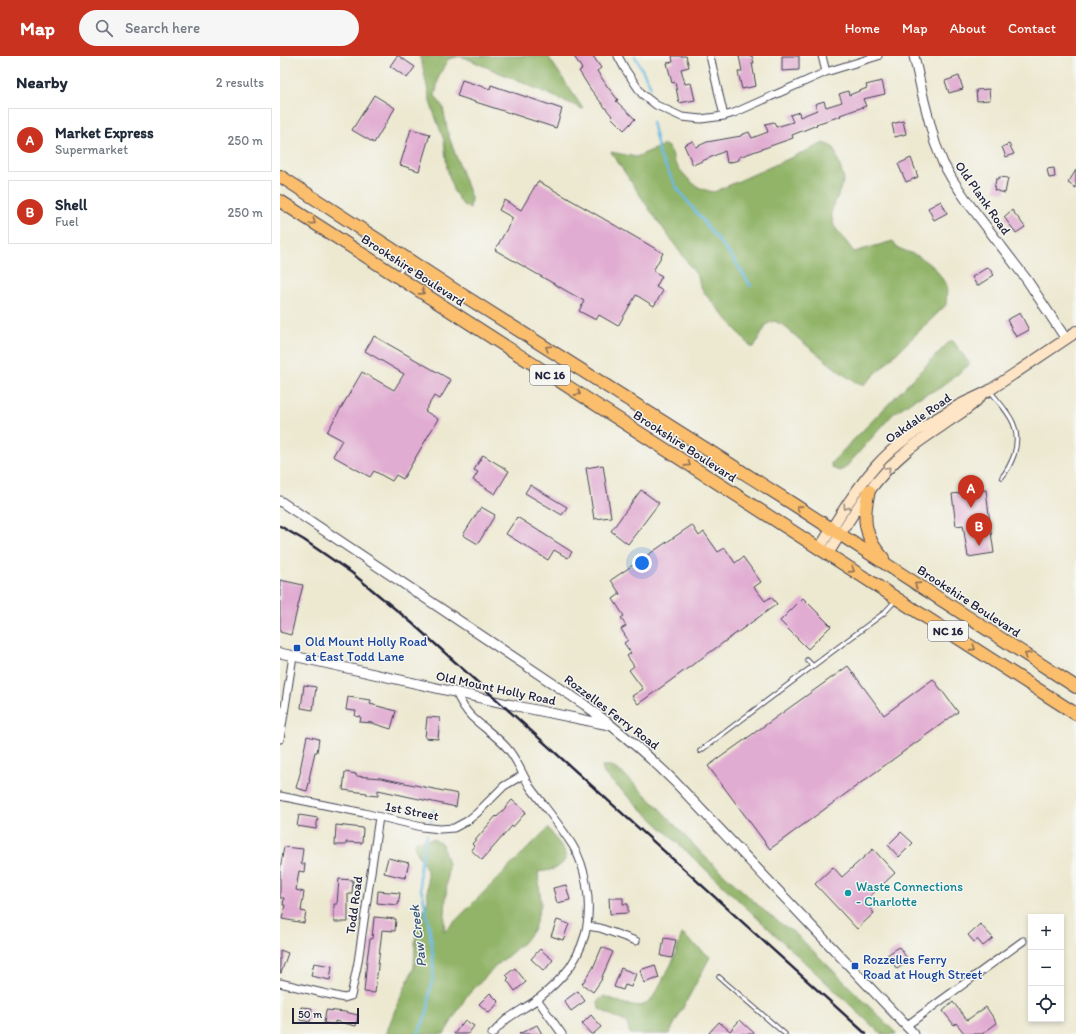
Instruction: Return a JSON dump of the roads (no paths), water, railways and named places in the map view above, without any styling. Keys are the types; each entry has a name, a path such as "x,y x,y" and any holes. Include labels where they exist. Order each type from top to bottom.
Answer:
{"highway":[{"name":"Brookshire Boulevard","path":"280,176 1076,687"},
{"name":"Brookshire Boulevard","path":"280,201 1076,714"},
{"path":"869,491 865,510 868,537 873,547 890,567"}],"main road":[{"name":"Oakdale Road","path":"824,552 858,489 877,465 902,442 963,402 986,392 1073,335"},
{"name":"Oakdale Road","path":"836,532 886,471 908,451 968,409 986,392"}],"street":[{"path":"618,56 642,94 656,105 682,117 701,119 724,116 826,72 878,56"},
{"path":"710,56 724,116"},
{"path":"822,56 826,72"},
{"name":"Old Plank Road","path":"914,56 935,143 943,163 952,179 969,204 1027,280 1073,335"},
{"name":"Rozzelles Ferry Road","path":"280,501 612,725 652,759 680,787 914,1034"},
{"name":"Old Mount Holly Road","path":"280,653 456,693 612,725"},
{"path":"280,739 293,656"},
{"path":"456,693 465,709 471,716 506,747 518,764 523,775 573,846 580,862 587,892 587,926 577,956 559,980 537,999 507,1020 492,1034"},
{"name":"1st Street","path":"280,796 431,828 454,828 478,813 504,786 523,775"},
{"name":"Todd Road","path":"280,983 344,998 351,996 358,962 379,817"},
{"path":"587,926 600,928 636,941"},
{"path":"906,1026 1023,941"},
{"path":"537,999 562,1034"}],"lane":[{"path":"395,275 411,261"},
{"path":"986,392 1008,414 1016,432 1017,439 1015,451 1010,464 1002,477"},
{"path":"700,751 884,613 897,598"},
{"path":"807,660 813,666"},
{"path":"719,977 785,1034"}],"waterway":[{"path":"635,56 651,87"},
{"path":"652,122 660,156 677,188 734,260 751,286"},
{"name":"Paw Creek","path":"431,821 434,810"},
{"name":"Paw Creek","path":"418,1034 429,1005 429,995 433,977 431,936 420,881 420,865 427,835"}],"railway":[{"path":"280,526 304,540 352,573 412,623 866,1034"}],"place":[{"name":"Market Express","path":"971,508"},
{"name":"Shell","path":"979,546"},
{"name":"Old Mount Holly Road at East Todd Lane","path":"297,648"},
{"name":"Waste Connections - Charlotte","path":"848,893"},
{"name":"Rozzelles Ferry Road at Hough Street","path":"855,966"}]}
